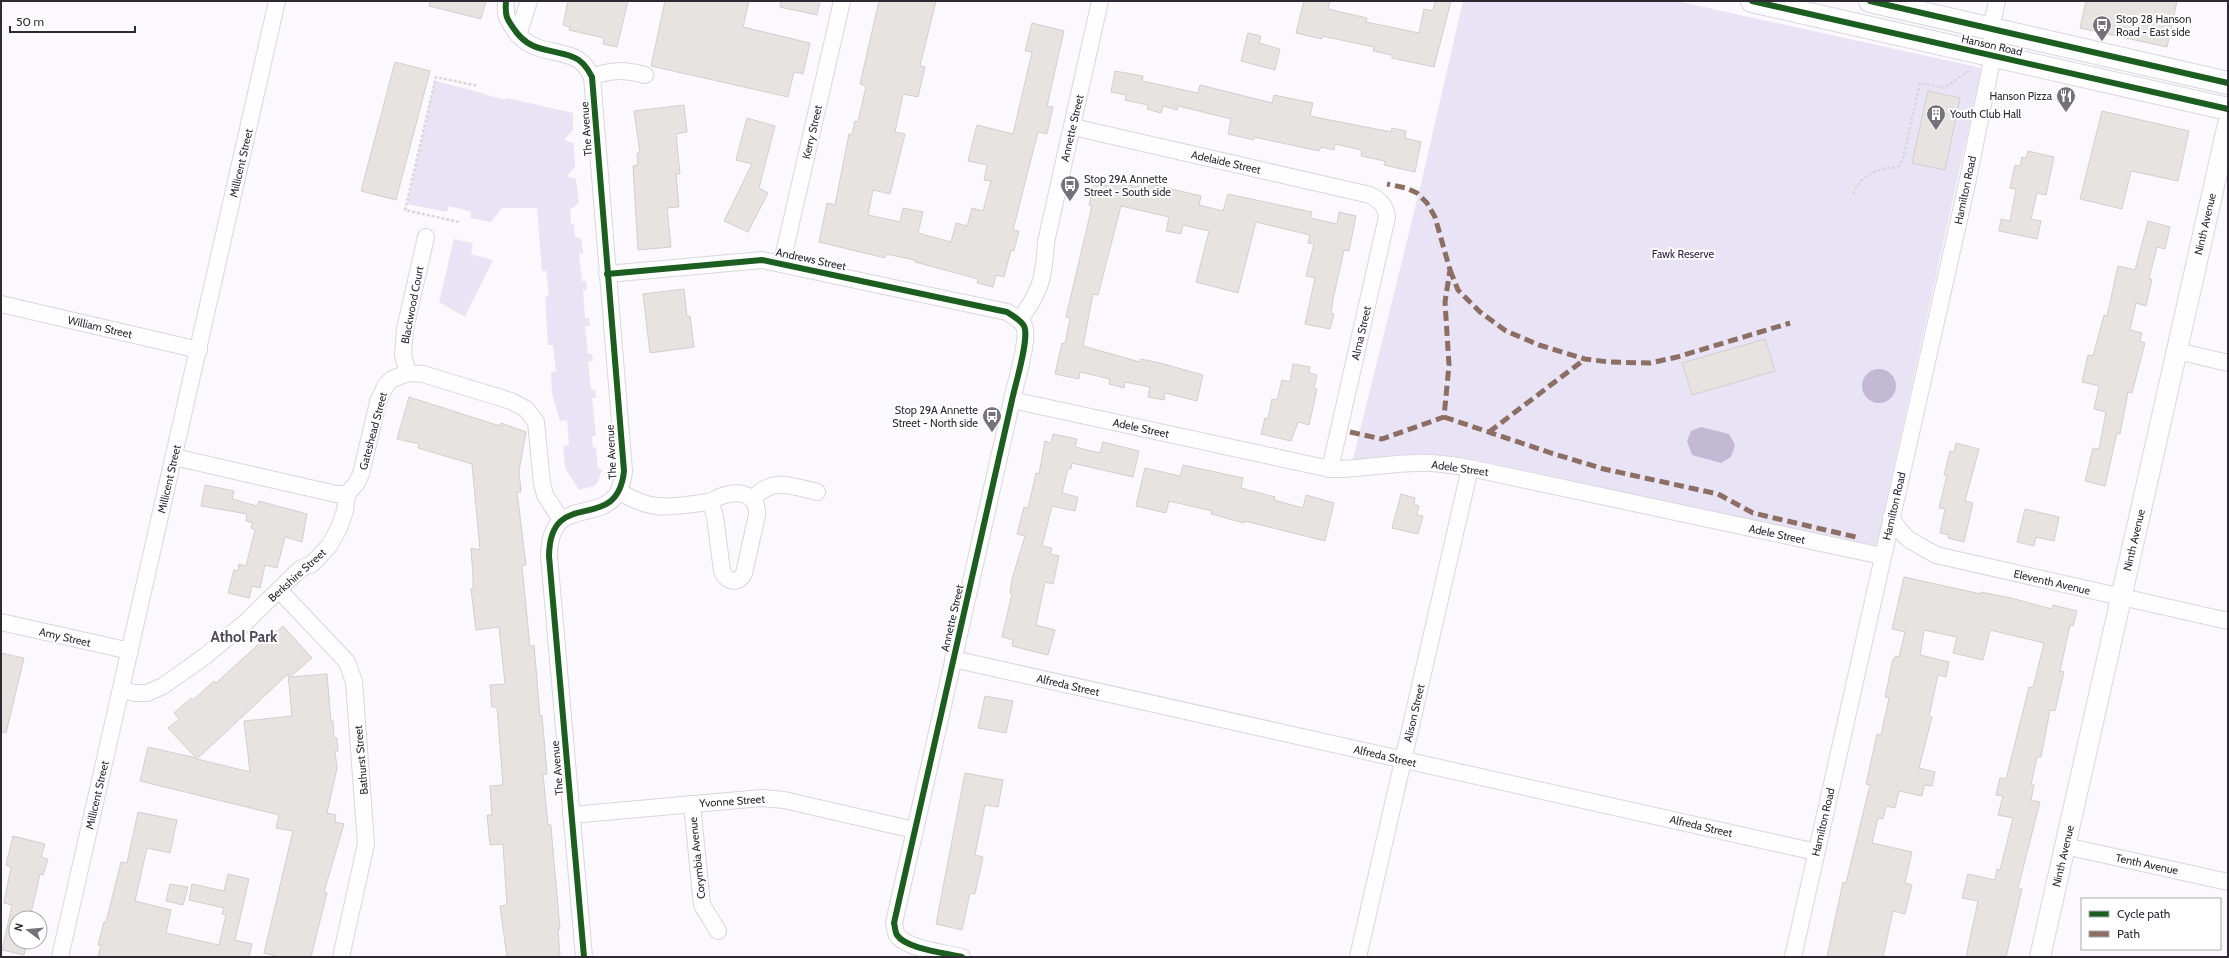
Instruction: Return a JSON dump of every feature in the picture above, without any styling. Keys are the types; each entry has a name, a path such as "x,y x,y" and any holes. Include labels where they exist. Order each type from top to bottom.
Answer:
{"main road":[{"name":"Hanson Road","path":"1752,1 2228,108"},
{"name":"Hanson Road","path":"1870,1 2228,83"}],"street":[{"name":"Millicent Street","path":"60,957 278,1"},
{"path":"506,1 506,17 518,35 527,44 574,57 587,68 592,77 608,70 623,70 645,75"},
{"path":"518,35 530,1"},
{"name":"Kerry Street","path":"782,262 842,1"},
{"name":"Annette Street","path":"962,957 917,947 906,943 897,935 894,923 1025,340 1024,327 1013,316 1035,298 1044,270 1046,242 1073,127 1100,1"},
{"name":"Hamilton Road","path":"1793,957 1958,221 1993,56 1991,28 1997,1"},
{"name":"The Avenue","path":"584,957 549,556 552,533 561,520 578,512 609,503 620,492 624,471 592,77"},
{"name":"Ninth Avenue","path":"2040,957 2228,124"},
{"name":"Adelaide Street","path":"1073,127 1370,195 1379,199"},
{"name":"Alma Street","path":"1330,468 1387,217 1385,208 1379,199"},
{"name":"Blackwood Court","path":"408,373 403,355 405,329 426,237"},
{"name":"Andrews Street","path":"607,274 762,260 782,262 1013,316"},
{"name":"William Street","path":"1,304 199,350"},
{"path":"2177,351 2228,363"},
{"path":"408,373 429,376 511,400 526,409 536,422 542,483 545,495 561,520"},
{"name":"Gateshead Street","path":"347,494 356,484 361,474 381,392 392,379 408,373"},
{"name":"Adele Street","path":"1012,400 1330,468 1348,469 1416,463 1443,463 1882,556"},
{"path":"174,457 336,494 347,494"},
{"name":"Alison Street","path":"1358,957 1470,468"},
{"path":"753,500 759,492 775,484 817,492"},
{"path":"620,492 631,498 657,506 710,502 722,496 736,494 745,495 753,500 757,506 757,515 744,573 742,578 736,581 730,580 724,576 722,571 715,516 710,502"},
{"name":"Berkshire Street","path":"121,690 135,694 147,693 163,686 240,627 300,569 312,564 329,546 345,511 347,494"},
{"name":"Eleventh Avenue","path":"1891,517 1899,532 1908,541 1936,555 2228,621"},
{"name":"Bathurst Street","path":"279,590 347,662 354,682 366,844 341,957"},
{"name":"Amy Street","path":"1,622 130,651"},
{"name":"Alfreda Street","path":"953,659 1816,852"},
{"name":"Yvonne Street","path":"571,815 762,798 784,800 914,830"},
{"name":"Corymbia Avenue","path":"692,804 702,906 718,931"},
{"name":"Tenth Avenue","path":"2065,846 2228,882"}],"path":[{"path":"1853,194 1866,176 1876,171 1898,167 1903,159 1920,83 1944,88 1974,67"},
{"path":"459,222 405,210 436,77 478,86"}],"green space":[{"name":"Fawk Reserve","path":"1463,1 1677,1 1982,68 1876,548 1468,458 1422,457 1352,463 1420,188"},
{"path":"435,81 506,100 507,98 573,113 573,130 564,140 574,143 575,167 567,176 576,179 579,203 570,210 571,224 574,224 575,237 581,238 583,254 579,253 582,281 586,281 587,290 583,290 585,318 589,318 590,326 585,326 588,354 592,354 593,361 588,362 591,390 595,390 596,398 592,398 596,436 592,436 593,448 596,447 598,469 602,469 598,482 594,486 579,490 565,468 563,446 569,445 567,420 560,421 552,394 551,372 556,371 553,345 548,345 545,297 549,296 546,271 542,271 537,208 502,208 491,222 470,218 471,212 449,206 447,212 407,204"},
{"path":"454,239 473,243 471,254 493,260 465,317 439,302"}],"shaded area":[{"path":"1876,369 1882,369 1886,370 1893,376 1896,386 1895,393 1889,400 1882,403 1876,403 1872,402 1865,396 1862,389 1862,383 1863,379 1869,372"},
{"path":"1701,427 1729,434 1735,445 1731,457 1721,463 1692,455 1687,441 1691,431"}],"building":[{"path":"430,1 486,1 481,19 429,6"},
{"path":"568,1 628,1 617,47 603,44 604,38 569,30 570,27 563,25"},
{"path":"665,1 749,1 743,27 810,43 803,74 794,72 788,97 651,66"},
{"path":"781,1 820,1 817,15 780,7"},
{"path":"879,1 936,1 920,66 925,67 918,97 903,94 895,132 905,134 890,194 873,190 868,215 900,222 903,208 923,212 918,233 951,242 956,223 967,226 972,208 983,211 991,181 984,180 987,165 968,161 977,125 1013,134 1032,52 1025,51 1032,23 1064,31 1047,106 1053,107 1047,134 1038,132 1013,230 1019,231 1014,251 1011,250 1004,277 996,275 993,287 977,283 978,279 915,262 915,260 886,254 885,258 819,242 827,203 835,205 849,134 852,135 855,121 858,122 866,86 860,84"},
{"path":"1304,1 1330,1 1328,9 1367,18 1366,22 1419,33 1424,9 1433,11 1435,1 1451,1 1434,67 1392,58 1392,55 1373,51 1374,47 1322,36 1322,39 1296,33"},
{"path":"2086,1 2177,1 2167,47 2080,28"},
{"path":"1248,33 1261,36 1259,43 1280,49 1275,70 1241,61"},
{"path":"395,62 430,71 396,200 361,191"},
{"path":"1115,71 1143,76 1142,81 1198,93 1200,85 1272,103 1274,95 1313,103 1310,116 1391,132 1392,128 1406,131 1405,138 1421,142 1415,172 1384,165 1385,161 1361,156 1362,150 1335,144 1334,150 1321,147 1319,151 1254,137 1254,140 1228,134 1231,119 1178,106 1177,110 1163,106 1161,113 1147,109 1148,105 1125,100 1126,95 1111,92"},
{"name":"Youth Club Hall","path":"1928,91 1960,98 1945,170 1912,163"},
{"path":"684,105 687,132 676,134 680,174 676,174 679,207 667,208 671,247 638,250 633,166 638,165 637,153 640,153 634,111"},
{"path":"2102,111 2189,131 2178,181 2131,171 2122,209 2080,199"},
{"path":"747,118 775,126 759,188 768,193 748,232 724,221 752,164 736,160"},
{"path":"2028,151 2054,157 2046,195 2037,193 2031,219 2041,221 2037,239 1999,231 2001,219 2010,221 2016,189 2010,188 2015,165 2020,166 2022,157 2026,158"},
{"path":"1110,181 1137,187 1138,181 1201,196 1199,205 1223,211 1228,194 1312,212 1310,218 1337,224 1339,212 1356,216 1349,251 1344,250 1333,299 1331,313 1334,314 1330,329 1305,324 1315,278 1306,276 1314,244 1308,243 1310,235 1256,222 1238,293 1196,282 1209,231 1183,225 1181,234 1166,231 1169,217 1121,206 1098,295 1093,294 1083,346 1140,362 1141,359 1203,375 1197,401 1165,393 1164,400 1148,397 1150,387 1125,382 1124,388 1109,384 1110,379 1080,372 1079,379 1055,374 1062,343 1065,344 1070,318 1066,317 1092,206 1089,205 1094,183 1109,186"},
{"path":"2148,221 2170,227 2165,249 2157,247 2149,279 2152,279 2146,306 2136,303 2130,330 2142,333 2140,341 2145,343 2132,393 2128,392 2120,434 2117,433 2105,486 2085,481 2093,448 2099,449 2106,412 2094,409 2099,386 2082,382 2088,355 2093,356 2104,315 2107,316 2118,266 2135,270"},
{"path":"684,289 687,317 690,316 694,347 650,353 643,294"},
{"path":"1765,339 1775,371 1692,395 1682,363"},
{"path":"1293,364 1310,367 1309,373 1317,375 1314,389 1317,389 1309,425 1298,422 1291,441 1261,434 1265,418 1268,419 1272,399 1277,400 1282,380 1290,382"},
{"path":"409,397 500,426 501,423 526,432 519,471 521,492 517,492 526,565 522,566 530,647 534,645 540,716 542,715 547,774 543,774 548,825 551,825 560,929 558,929 560,957 507,957 500,906 507,905 503,844 490,845 487,815 492,815 490,786 503,785 497,707 492,707 490,685 505,684 499,627 476,630 471,589 473,588 473,577 471,548 480,550 472,464 418,448 419,444 397,439"},
{"path":"1053,434 1077,439 1075,447 1100,453 1103,442 1139,451 1133,477 1072,463 1071,469 1068,469 1062,493 1078,497 1075,511 1052,506 1042,546 1052,548 1050,554 1059,556 1053,584 1045,582 1036,625 1055,630 1048,655 1012,646 1013,640 1002,637 1012,594 1010,593 1012,579 1025,536 1017,534 1024,507 1028,508 1036,473 1039,474 1045,441 1051,443"},
{"path":"1956,443 1979,449 1965,501 1973,503 1964,542 1948,538 1949,535 1940,533 1945,509 1939,508 1947,475 1944,475 1950,451 1954,452"},
{"path":"1183,465 1243,478 1241,488 1275,497 1274,500 1303,508 1306,495 1334,503 1325,541 1245,521 1244,523 1211,514 1212,511 1169,501 1166,513 1136,506 1145,468 1180,476"},
{"path":"205,485 234,491 232,499 257,506 259,501 307,514 302,542 285,537 277,568 265,565 260,588 252,586 249,598 228,593 234,570 238,571 239,564 246,566 255,530 251,528 253,523 246,521 247,514 201,506"},
{"path":"1401,494 1415,498 1414,504 1419,506 1417,515 1423,516 1418,534 1392,528"},
{"path":"2025,509 2059,517 2054,541 2036,537 2034,546 2017,542"},
{"path":"1904,577 1981,594 1981,592 2011,598 2052,609 2053,605 2077,611 2073,626 2070,625 2060,671 2064,672 2055,711 2050,710 2041,757 2037,757 2031,785 2034,785 2031,800 2040,802 2018,888 2022,889 2006,957 1966,957 1978,901 1962,898 1968,874 1995,880 1997,869 2000,870 2013,818 1998,815 2003,796 1996,795 2000,778 2006,779 2029,687 2033,688 2044,643 1990,630 1983,660 1953,653 1957,637 1924,630 1920,655 1949,662 1946,677 1938,675 1929,716 1932,717 1919,768 1935,772 1932,786 1924,785 1922,796 1899,791 1895,808 1886,806 1883,819 1878,818 1872,843 1912,852 1905,883 1912,885 1905,914 1893,911 1883,957 1827,957 1843,882 1846,883 1870,785 1866,784 1877,734 1881,735 1889,698 1885,697 1893,659 1895,659 1895,656 1899,657 1905,632 1892,629"},
{"path":"283,626 312,658 290,677 327,674 331,721 333,721 334,738 337,738 338,751 335,751 337,768 327,813 336,815 335,822 344,824 324,892 327,893 311,957 279,957 264,953 293,831 276,828 279,815 140,781 148,747 196,758 168,728 179,719 174,713 191,698 193,700 214,681 216,683 261,642 263,644","holes":["288,674 292,716 244,721 250,772 197,759"]},
{"path":"1,653 24,658 6,733 1,732"},
{"path":"985,696 1013,701 1006,733 978,728"},
{"path":"965,773 1003,780 998,807 985,805 975,855 983,857 975,894 970,893 962,930 936,924"},
{"path":"138,812 177,820 170,853 147,848 135,901 171,910 166,933 219,945 226,915 222,914 224,908 189,900 192,884 224,891 228,874 249,879 235,940 252,944 249,957 98,957 101,945 98,945 104,922 106,922 121,862 127,863"},
{"path":"13,836 45,844 41,857 48,859 43,875 40,874 32,910 11,910 12,905 4,903 11,867 6,865"},
{"path":"170,884 188,887 183,905 166,901"},
{"path":"8,923 8,950 25,950 24,955 2,950"}],"marked path":[{"path":"1350,432 1382,439 1444,417 1449,365 1445,302 1450,270 1435,217 1427,203 1417,193 1406,188 1387,184"},
{"path":"1450,270 1458,290 1480,312 1506,331 1539,345 1585,359 1609,362 1650,363 1677,357 1790,323"},
{"path":"1489,432 1585,359"},
{"path":"1444,417 1604,469 1718,494 1753,513 1860,538"}],"cycle path":[{"path":"506,1 506,13 508,19 520,37 541,49 576,58 584,65 592,77 624,471 619,491 609,502 597,508 571,515 560,522 552,534 549,556 584,957"},
{"path":"1752,1 2228,109"},
{"path":"1870,1 2228,83"},
{"path":"607,274 762,260 1007,312 1023,324 1025,332 1024,351 894,923 897,935 909,944 927,950 962,957"}],"place":[{"name":"Stop 28 Hanson Road - East side","path":"2102,42"},
{"name":"Hanson Pizza","path":"2066,113"},
{"name":"Youth Club Hall","path":"1936,131"},
{"name":"Stop 29A Annette Street - South side","path":"1070,202"},
{"name":"Stop 29A Annette Street - North side","path":"992,433"}],"district":[{"name":"Athol Park","path":"244,637"}]}
